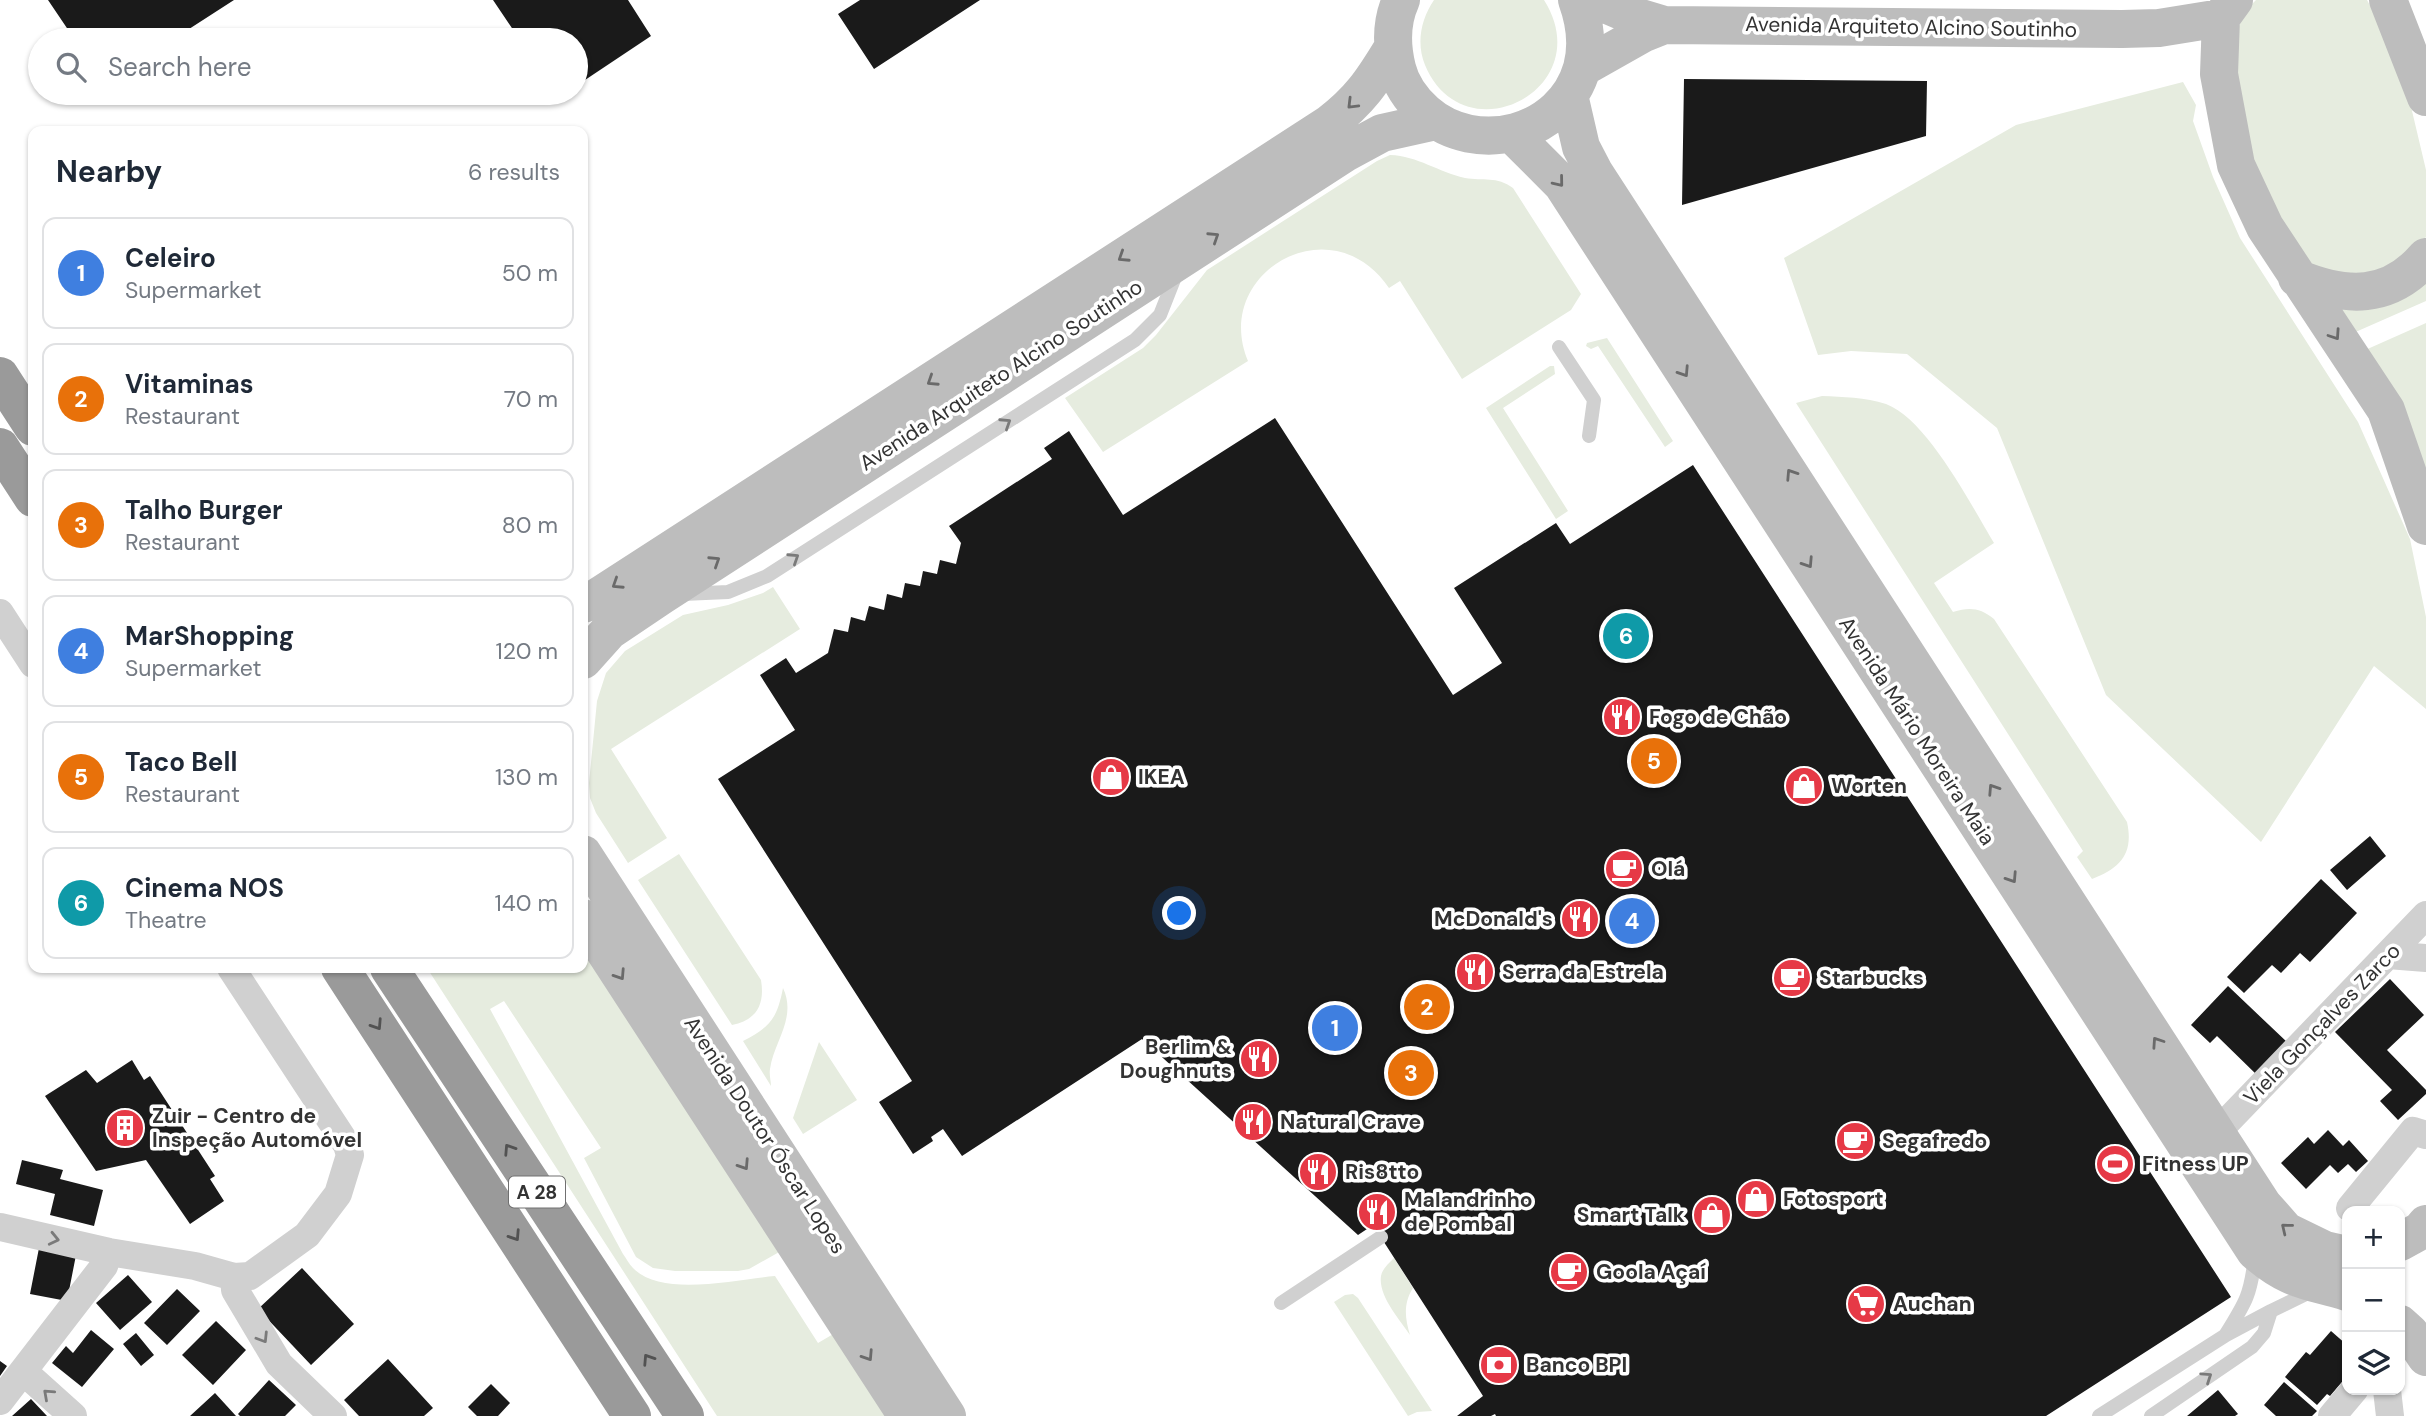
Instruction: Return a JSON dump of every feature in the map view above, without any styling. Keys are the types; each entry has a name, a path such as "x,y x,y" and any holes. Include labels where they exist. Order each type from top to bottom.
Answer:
{"highway":[{"path":"0,376 28,419"},
{"path":"0,447 28,490"},
{"name":"A 28","path":"343,973 632,1416"},
{"name":"A 28","path":"392,973 685,1416"}],"main road":[{"path":"1401,0 1393,28 1392,49 1399,77 1414,102 1436,121 1459,132 1485,137 1512,134"},
{"name":"Avenida Mário Moreira Maia","path":"1577,0 1584,19 1586,44 1575,81 1581,147 1594,172 2263,1205 2286,1231 2325,1250 2342,1254"},
{"name":"Avenida Arquiteto Alcino Soutinho","path":"1596,0 1664,25 2050,29 2158,28 2227,6"},
{"path":"2227,6 2219,74 2236,165 2265,227 2386,410 2426,526"},
{"path":"2391,6 2426,43"},
{"path":"2391,6 2426,97"},
{"name":"Avenida Arquiteto Alcino Soutinho","path":"1512,134 1534,126 1553,112 1575,81 1644,33 1664,25"},
{"path":"2158,28 2193,48 2219,74"},
{"name":"Avenida Arquiteto Alcino Soutinho","path":"588,602 1329,124 1353,106 1375,78 1392,49"},
{"name":"Avenida Arquiteto Alcino Soutinho","path":"588,654 609,631 661,596 1345,153 1382,133 1436,121"},
{"name":"Avenida Mário Moreira Maia","path":"1512,134 1562,184 2255,1251 2274,1268 2303,1282 2335,1289"},
{"path":"2297,278 2323,289 2350,292 2383,289 2413,272 2426,257"},
{"name":"Avenida Doutor Óscar Lopes","path":"588,862 947,1416"},
{"name":"Avenida Doutor Óscar Lopes","path":"588,926 907,1416"},
{"path":"2405,1239 2420,1231 2426,1224"},
{"path":"2405,1328 2426,1357"}],"street":[{"path":"0,614 28,656"},
{"name":"Viela Gonçalves Zarco","path":"2217,1132 2426,915"},
{"path":"2388,955 2426,958"},
{"path":"0,1227 108,1252 195,1266 234,1277 250,1276 307,1235 338,1194 350,1155 347,1145 234,973"},
{"path":"2352,1206 2413,1132 2426,1135"},
{"path":"0,1401 104,1266 108,1252"},
{"path":"234,1277 235,1290 279,1364 333,1416"},
{"path":"24,1372 73,1416"},
{"path":"2332,1416 2350,1395"},
{"path":"2388,1395 2390,1416"}],"lane":[{"path":"1559,347 1594,400 1589,436"},
{"path":"1281,1303 1381,1237"},
{"path":"2226,1335 2247,1302 2255,1251"},
{"path":"2099,1416 2226,1335 2271,1311 2335,1289"},
{"path":"2151,1416 2252,1347 2264,1334 2271,1311"}],"shaded area":[{"path":"1434,0 1544,0 1557,32 1555,61 1541,84 1520,101 1495,109 1468,107 1444,93 1425,65 1420,40 1423,23"},
{"path":"2256,0 2367,0 2388,39 2408,94 2426,170 2426,237 2408,261 2384,276 2326,275 2299,255 2270,205 2245,137 2233,40 2246,10"},
{"path":"2183,82 2196,105 2193,121 2213,177 2240,238 2358,422 2410,539 2426,617 2426,709 2374,666 2261,842 2106,695 1997,428 1907,354 1851,351 1818,355 1784,258 2016,125"},
{"path":"1390,155 1410,158 1465,178 1501,182 1513,188 1581,294 1571,310 1462,379 1400,281 1389,288 1365,263 1337,251 1309,251 1283,260 1261,277 1246,301 1241,329 1248,361 1103,452 1065,398 1143,348 1207,270"},
{"path":"2426,282 2426,301 2351,334 2331,306"},
{"path":"2426,323 2426,470 2363,351"},
{"path":"1607,338 1673,441 1665,447 1598,346 1591,349 1586,346 1587,343"},
{"path":"1550,366 1554,366 1555,374 1503,408 1568,511 1556,519 1486,408"},
{"path":"1822,396 1870,400 1886,404 1901,413 1932,445 1961,486 1994,543 1934,583 1953,612 1975,610 1994,619 2127,822 2129,833 2126,851 2123,858 2110,870 2092,879 2077,857 2083,851 1796,403"},
{"path":"773,587 800,629 611,749 667,838 628,863 596,813 590,798 597,701 606,673 625,651 683,615 728,605"},
{"path":"679,854 761,980 762,996 757,1010 741,1023 732,1025 638,880"},
{"path":"588,952 781,1251 749,1269 738,1271 675,1271 653,1268 636,1257 584,1158 601,1148 504,1001 490,1009 623,1254 633,1268 646,1277 680,1285 775,1276 818,1343 835,1333 889,1416 717,1416 430,973 588,973"},
{"path":"783,988 787,999 786,1019 772,1059 771,1086 743,1041 771,1021"},
{"path":"819,1042 857,1100 803,1134 793,1118"},
{"path":"1394,1258 1413,1288 1406,1311 1410,1335 1391,1307 1381,1284 1383,1271"},
{"path":"1353,1294 1432,1411 1408,1416 1334,1302 1345,1295"}],"building":[{"path":"48,0 234,0 191,28 67,28"},
{"path":"493,0 628,0 651,36 588,78 588,28 512,28"},
{"path":"860,0 980,0 874,69 838,14"},
{"path":"1684,79 1927,81 1926,136 1682,205"},
{"path":"1275,418 1453,695 1502,663 1454,588 1556,523 1570,544 1693,465 2231,1297 2046,1416 1457,1416 1483,1396 1373,1225 1358,1235 1142,1039 962,1156 943,1129 931,1137 933,1141 913,1154 879,1102 912,1081 718,779 795,730 760,675 786,658 796,673 828,653 834,629 848,632 851,617 865,621 869,606 884,610 887,594 902,598 905,583 920,586 923,571 937,574 940,560 956,564 961,543 949,526 1052,459 1044,448 1069,431 1123,515"},
{"path":"2370,836 2386,856 2347,890 2330,870"},
{"path":"2321,879 2357,913 2310,962 2300,953 2281,973 2272,965 2244,993 2227,977"},
{"path":"2390,979 2424,1015 2387,1050 2426,1090 2426,1094 2398,1120 2380,1101 2392,1090 2335,1032"},
{"path":"2228,986 2290,1045 2259,1077 2217,1036 2210,1043 2191,1025"},
{"name":"Zuir - Centro de Inspeção Automóvel","path":"132,1060 144,1080 150,1076 215,1176 210,1179 224,1201 190,1224 146,1160 96,1171 45,1096 86,1070 97,1083"},
{"path":"2328,1130 2343,1146 2349,1140 2368,1161 2356,1172 2348,1164 2338,1173 2330,1165 2306,1189 2281,1163 2308,1137 2314,1144"},
{"path":"22,1160 63,1170 60,1179 103,1190 94,1226 50,1215 55,1194 16,1184"},
{"path":"39,1248 76,1255 67,1301 30,1294"},
{"path":"302,1268 354,1324 311,1365 258,1309"},
{"path":"128,1275 152,1302 120,1330 96,1303"},
{"path":"177,1289 200,1311 167,1345 144,1323"},
{"path":"216,1321 246,1350 213,1385 182,1355"},
{"path":"91,1330 114,1349 82,1387 52,1363 66,1346 73,1353"},
{"path":"2331,1331 2342,1341 2342,1382 2330,1396 2327,1394 2317,1405 2285,1377 2306,1352 2310,1355"},
{"path":"136,1333 154,1355 141,1366 123,1344"},
{"path":"388,1359 433,1408 424,1416 359,1416 344,1400"},
{"path":"0,1361 7,1366 0,1376"},
{"path":"269,1380 296,1405 285,1416 240,1416 238,1414"},
{"path":"2284,1382 2317,1411 2312,1416 2276,1416 2264,1405"},
{"path":"491,1384 510,1403 498,1416 477,1416 468,1407"},
{"path":"2218,1390 2238,1414 2187,1416"},
{"path":"215,1393 236,1416 190,1416"},
{"path":"31,1399 47,1416 12,1416"}],"place":[{"name":"Cinema NOS","path":"1626,636"},
{"name":"Fogo de Chão","path":"1622,717"},
{"name":"Taco Bell","path":"1654,761"},
{"name":"IKEA","path":"1111,777"},
{"name":"Worten","path":"1804,786"},
{"name":"Olá","path":"1624,869"},
{"name":"McDonald's","path":"1580,919"},
{"name":"MarShopping","path":"1632,921"},
{"name":"Serra da Estrela","path":"1475,972"},
{"name":"Starbucks","path":"1792,978"},
{"name":"Vitaminas","path":"1427,1007"},
{"name":"Celeiro","path":"1335,1028"},
{"name":"Berlim & Doughnuts","path":"1259,1059"},
{"name":"Talho Burger","path":"1411,1073"},
{"name":"Natural Crave","path":"1253,1122"},
{"name":"Zuir - Centro de Inspeção Automóvel","path":"125,1128"},
{"name":"Segafredo","path":"1855,1141"},
{"name":"Fitness UP","path":"2115,1164"},
{"name":"Ris8tto","path":"1318,1172"},
{"name":"Fotosport","path":"1756,1199"},
{"name":"Malandrinho de Pombal","path":"1377,1212"},
{"name":"Smart Talk","path":"1712,1215"},
{"name":"Goola Açaí","path":"1569,1272"},
{"name":"Auchan","path":"1866,1304"},
{"name":"Banco BPI","path":"1499,1365"}]}
